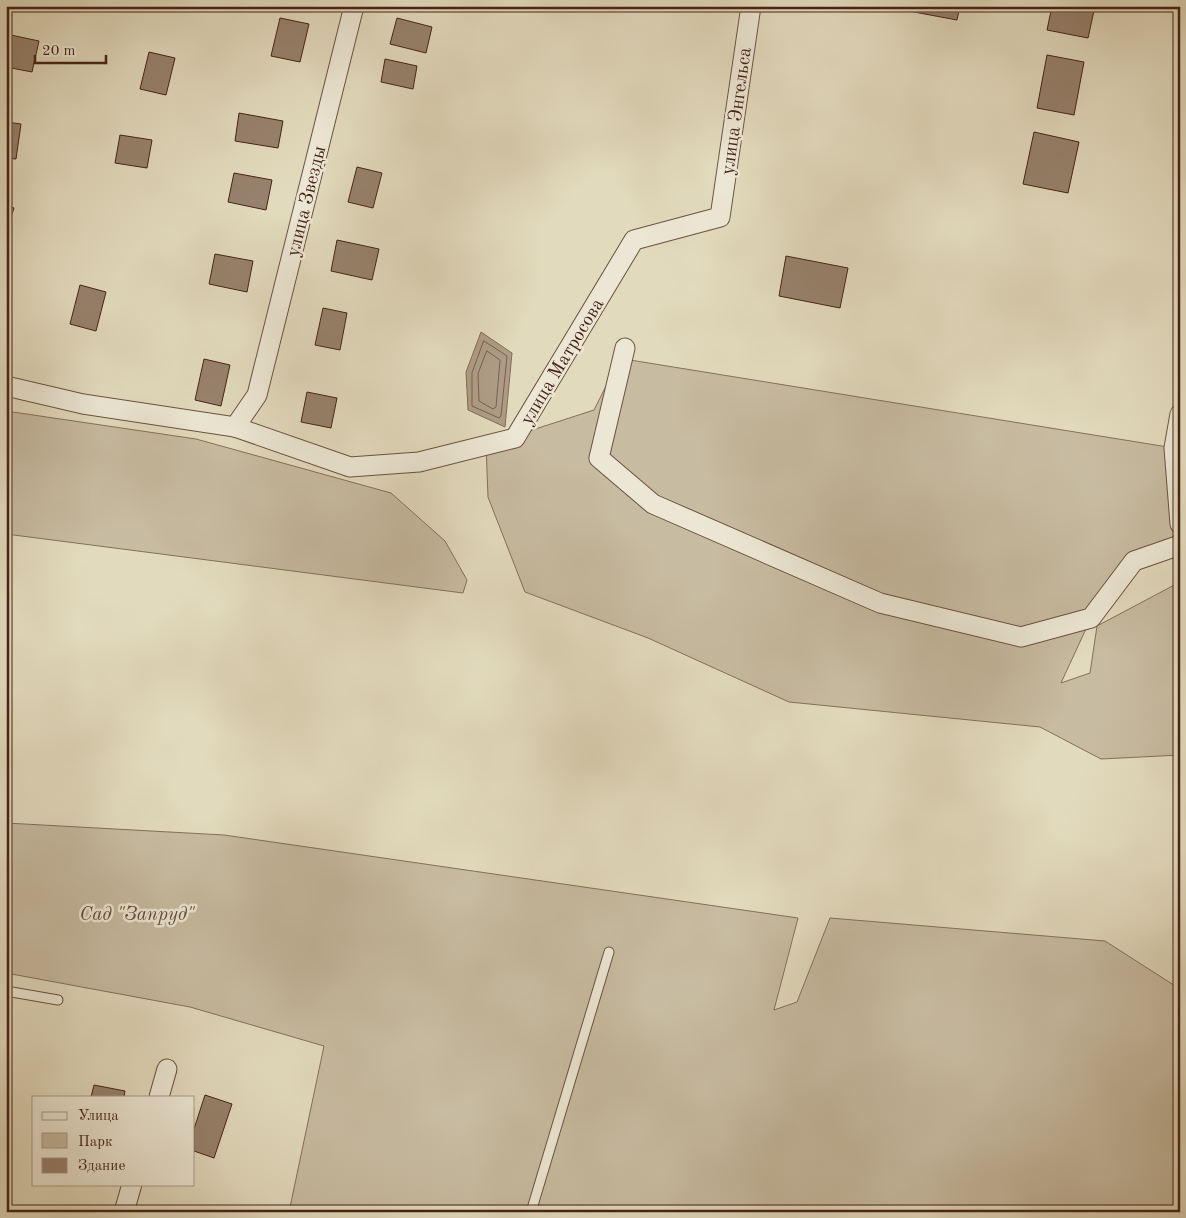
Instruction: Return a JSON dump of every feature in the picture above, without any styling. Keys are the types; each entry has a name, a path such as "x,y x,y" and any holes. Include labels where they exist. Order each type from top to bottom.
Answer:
{"street":[{"name":"улица Звезды","path":"235,427 257,395 354,6"},
{"name":"улица Энгельса","path":"720,217 751,6"},
{"name":"улица Матросова","path":"6,386 83,404 235,427 350,467 419,462 515,438 634,240 720,217"},
{"path":"625,348 599,458 653,504 880,603 1020,637 1091,618 1134,561 1180,545"},
{"path":"1180,414 1174,448 1180,524"},
{"path":"159,1096 167,1069"},
{"path":"124,1212 131,1186"}],"lane":[{"path":"531,1212 609,952"},
{"path":"6,991 58,1000"}],"green space":[{"path":"625,348 630,360 1174,448 1180,545 1134,561 1091,618 1061,683 1090,673 1097,626 1180,582 1180,755 1101,759 1040,727 789,702 648,638 525,592 488,497 486,445 594,410"},
{"path":"6,411 196,439 391,493 445,541 467,580 463,593 6,534"},
{"name":"Сад \"Запруд\"","path":"6,823 224,835 798,918 774,1010 797,1002 830,918 1105,941 1180,989 1180,1212 289,1212 324,1046 190,1007 6,973"}],"water":[{"path":"481,332 512,353 505,427 468,410 466,372"}],"building":[{"path":"882,6 960,6 957,20"},
{"path":"1052,6 1095,6 1088,38 1047,30"},
{"path":"280,18 309,24 300,62 271,56"},
{"path":"397,18 432,27 426,53 390,44"},
{"path":"11,35 39,41 32,72 6,67"},
{"path":"149,52 175,58 166,95 140,89"},
{"path":"1047,55 1084,62 1074,115 1037,108"},
{"path":"385,59 417,66 413,89 381,82"},
{"path":"239,113 283,121 278,148 235,141"},
{"path":"6,122 21,124 16,159 6,158"},
{"path":"1034,132 1079,142 1068,193 1023,184"},
{"path":"120,135 152,140 147,168 115,163"},
{"path":"357,167 382,173 373,208 348,202"},
{"path":"234,173 272,180 266,210 228,202"},
{"path":"6,205 14,208 6,232"},
{"path":"337,240 379,249 372,280 331,271"},
{"path":"215,254 253,261 247,292 209,284"},
{"path":"786,256 848,268 840,308 779,296"},
{"path":"80,285 106,292 96,331 70,324"},
{"path":"323,308 347,313 340,350 315,345"},
{"path":"204,359 230,365 221,406 195,400"},
{"path":"307,392 337,398 331,428 301,422"},
{"path":"94,1085 125,1091 124,1096 91,1096"},
{"path":"205,1095 232,1104 214,1158 195,1151 195,1126"}]}
